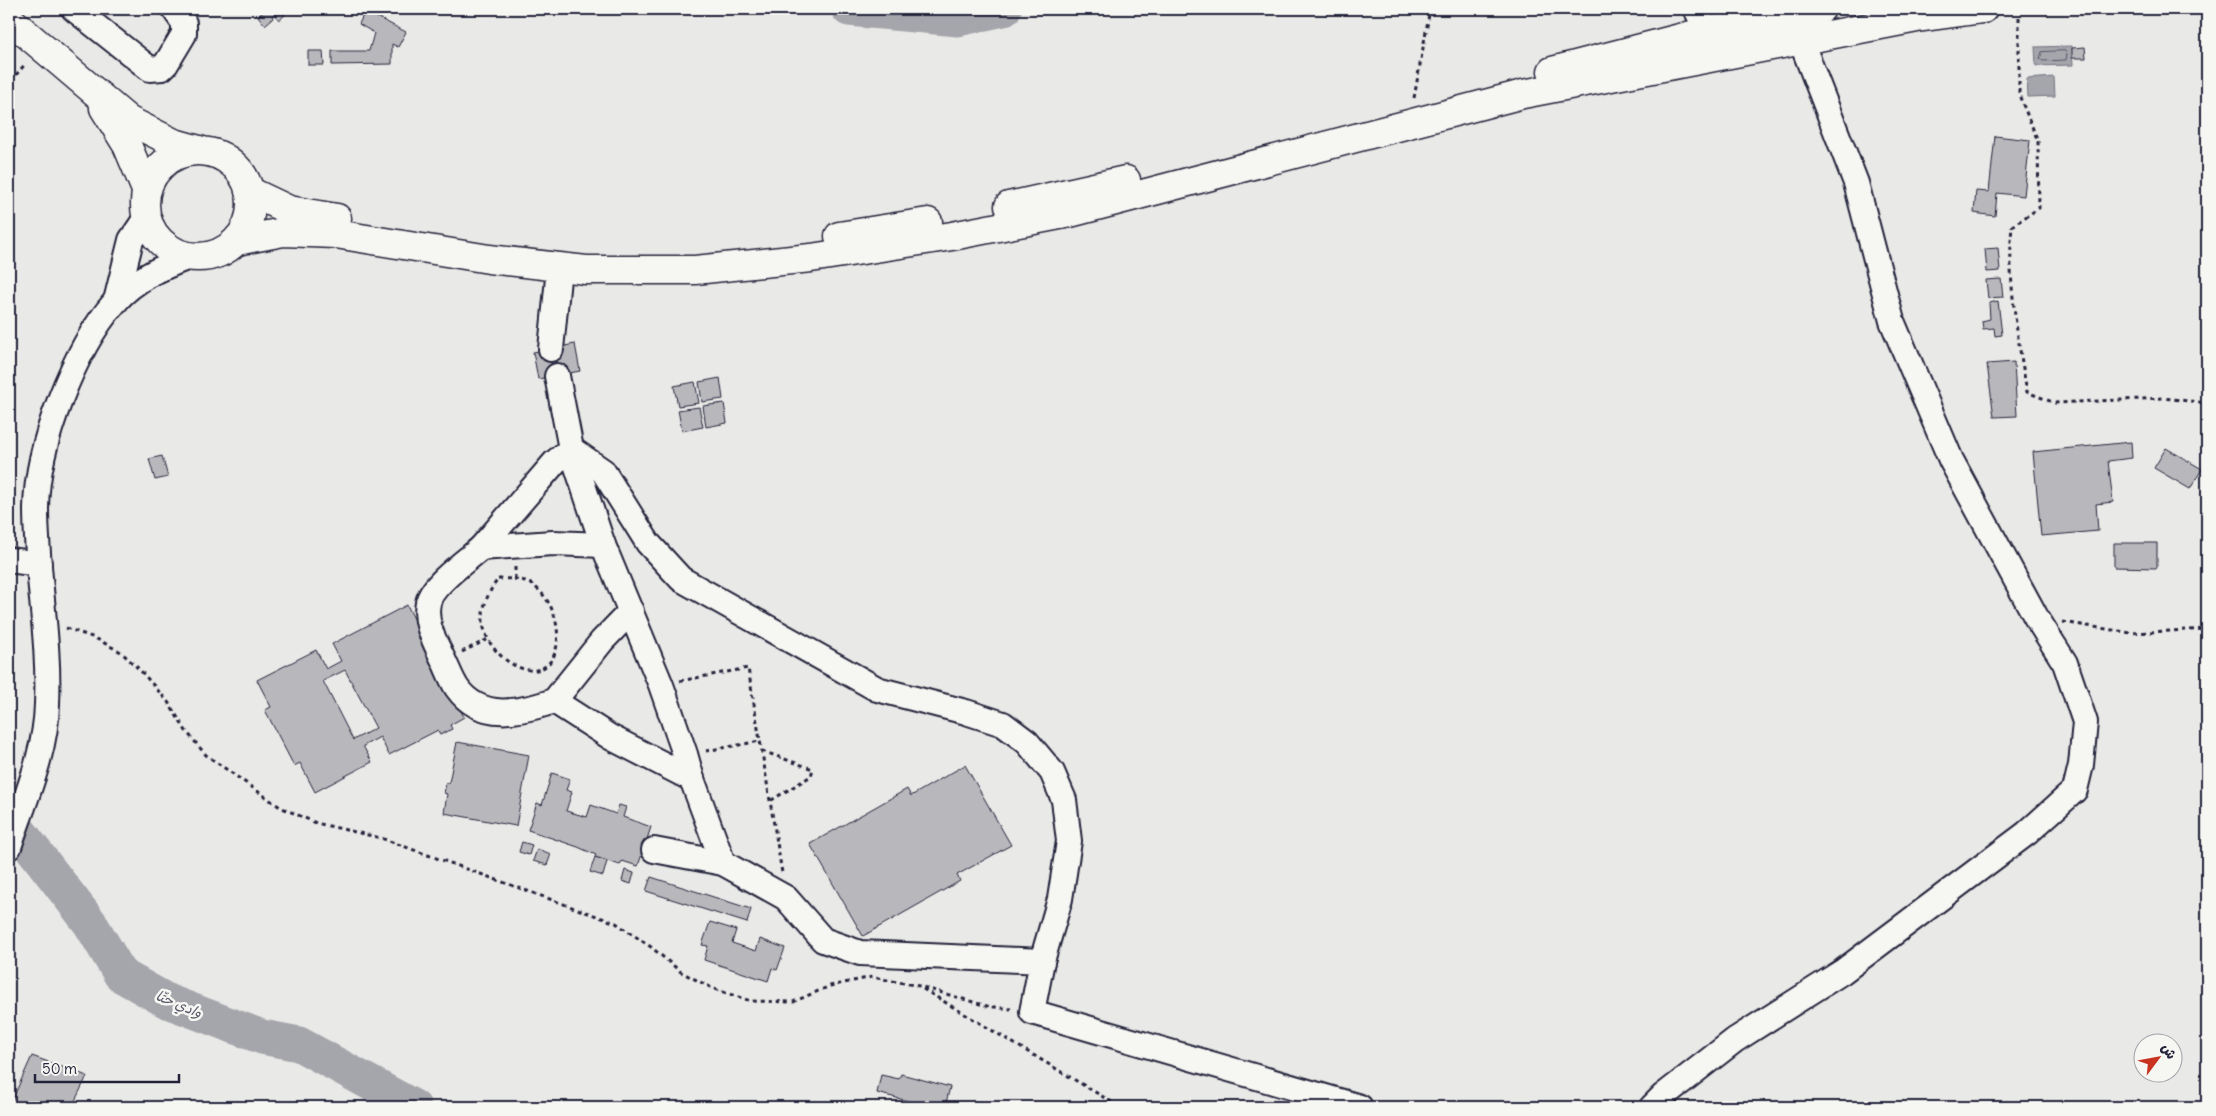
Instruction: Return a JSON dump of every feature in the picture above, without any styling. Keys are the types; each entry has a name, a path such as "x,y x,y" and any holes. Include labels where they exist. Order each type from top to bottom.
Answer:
{"main road":[{"path":"249,191 271,202 296,211 490,244 591,254 696,252 814,241 947,219 1076,192 1412,106 1702,20 1821,9"},
{"path":"237,240 283,232 336,234 559,268 640,272 695,270 811,258 952,236 1088,208 1523,94 1917,18 1983,9"},
{"path":"9,19 128,120 150,133 174,143 216,154 231,162 243,175 249,191 251,208 247,226 237,240 224,252 207,257 189,257 170,250 154,236 146,218 144,204 146,190 153,174 166,161 182,153 199,150"},
{"path":"92,91 128,146 146,190"}],"street":[{"path":"74,9 150,69 156,70 166,64 184,34 184,23 174,9"},
{"path":"1652,1107 1663,1096 1735,1040 1842,972 2020,839 2074,790 2081,765 2085,722 2065,663 2036,617 1951,460 1892,321 1856,183 1789,12"},
{"path":"116,302 132,240 146,218"},
{"path":"9,846 42,746 48,705 45,620 39,564 36,506 44,455 66,385 89,339 116,302 161,267 189,257"},
{"path":"551,349 559,268"},
{"path":"557,376 571,449 603,545 661,685 692,779 723,863"},
{"path":"571,449 555,462 481,548 442,581 428,602 429,631 457,688 474,706 498,712 527,710 554,701 602,641 631,612"},
{"path":"571,449 603,471 648,543 681,579 877,689 966,712 1003,724 1027,742 1052,772 1064,800 1069,841 1060,899 1042,961 1032,1012 1360,1107"},
{"path":"481,548 553,543 603,545"},
{"path":"9,560 39,564"},
{"path":"554,701 610,738 692,779"},
{"path":"654,850 723,863 786,898 823,940 860,953 1042,961"}],"path":[{"path":"318,9 322,11 324,9"},
{"path":"1412,106 1430,9"},
{"path":"2020,9 2019,94 2038,141 2039,208 2012,226 2010,247 2016,320 2027,392 2055,403 2163,398 2207,403"},
{"path":"498,579 525,582 540,590 550,604 559,632 557,644 549,663 540,669 533,670 526,670 511,665 499,654 488,639 482,619 484,602 498,579"},
{"path":"2036,617 2131,633 2207,629"},
{"path":"45,620 95,638 121,652 140,670 168,702 186,731 206,755 280,807 316,823 382,838 616,923 681,972 714,989 751,1001 793,1002 830,986 872,977 919,986 987,1006 1032,1012"},
{"path":"661,685 748,668 786,898"},
{"path":"685,754 760,741"},
{"path":"762,751 813,769 811,776 770,801"},
{"path":"919,986 1120,1107"}],"water":[{"path":"2072,46 2073,65 2036,66 2035,47"},
{"path":"2054,77 2055,96 2028,97 2027,79"}],"building":[{"path":"267,9 279,9 285,15 279,20 274,14 273,18 265,25 258,16"},
{"path":"365,11 406,32 398,47 392,44 392,64 332,65 332,51 369,51 374,33 359,24"},
{"path":"2085,47 2086,58 2072,58 2072,48"},
{"path":"308,51 323,51 324,65 308,65"},
{"path":"1995,136 2030,140 2024,196 1997,193 1995,216 1974,213 1976,191 1989,192"},
{"path":"1998,248 2000,271 1987,272 1985,249"},
{"path":"2001,279 2003,297 1988,298 1986,280"},
{"path":"1998,301 2002,335 1995,336 1994,328 1983,329 1982,321 1990,319 1989,303"},
{"path":"575,344 580,371 538,379 533,352"},
{"path":"2014,362 2017,416 1994,417 1987,364"},
{"path":"720,378 723,399 702,402 699,382"},
{"path":"695,382 699,403 678,406 674,386"},
{"path":"724,403 727,423 706,427 703,406"},
{"path":"699,407 703,427 682,431 678,410"},
{"path":"2131,442 2132,458 2108,461 2113,502 2096,504 2098,531 2041,536 2033,452"},
{"path":"2166,448 2202,469 2190,489 2154,468"},
{"path":"162,456 168,477 155,480 149,459"},
{"path":"2114,543 2157,543 2157,568 2114,567"},
{"path":"407,605 464,717 450,725 452,729 440,735 438,730 389,755 380,737 363,746 372,762 315,792 300,763 294,766 265,710 271,707 257,680 316,650 326,669 341,661 332,644","holes":["345,670 376,728 353,740 323,681"]},
{"path":"457,742 529,755 516,826 444,813 447,794 444,793 446,783 449,783"},
{"path":"965,765 1011,845 957,875 960,881 863,936 810,844 907,789 911,796"},
{"path":"552,773 570,779 566,790 572,792 566,811 587,817 591,805 616,814 619,805 626,807 623,817 651,827 638,866 622,861 620,865 595,857 596,855 578,847 528,830 537,803 542,805"},
{"path":"522,842 532,845 529,855 519,852"},
{"path":"537,849 551,854 547,865 533,861"},
{"path":"595,857 607,861 603,876 590,872"},
{"path":"625,870 634,873 631,884 622,881"},
{"path":"651,877 751,909 747,923 646,891"},
{"path":"710,922 736,930 732,943 756,951 760,939 785,948 777,970 772,968 768,981 704,960 708,946 702,945"},
{"path":"32,1056 87,1076 72,1107 9,1107"},
{"path":"901,1074 950,1087 945,1107 932,1107 877,1093 881,1075 899,1079"}],"waterway":[{"path":"849,9 958,19 1004,9"},
{"name":"وادي حتّا","path":"9,818 90,923 121,975 167,1001 262,1037 299,1044 414,1107"}]}
